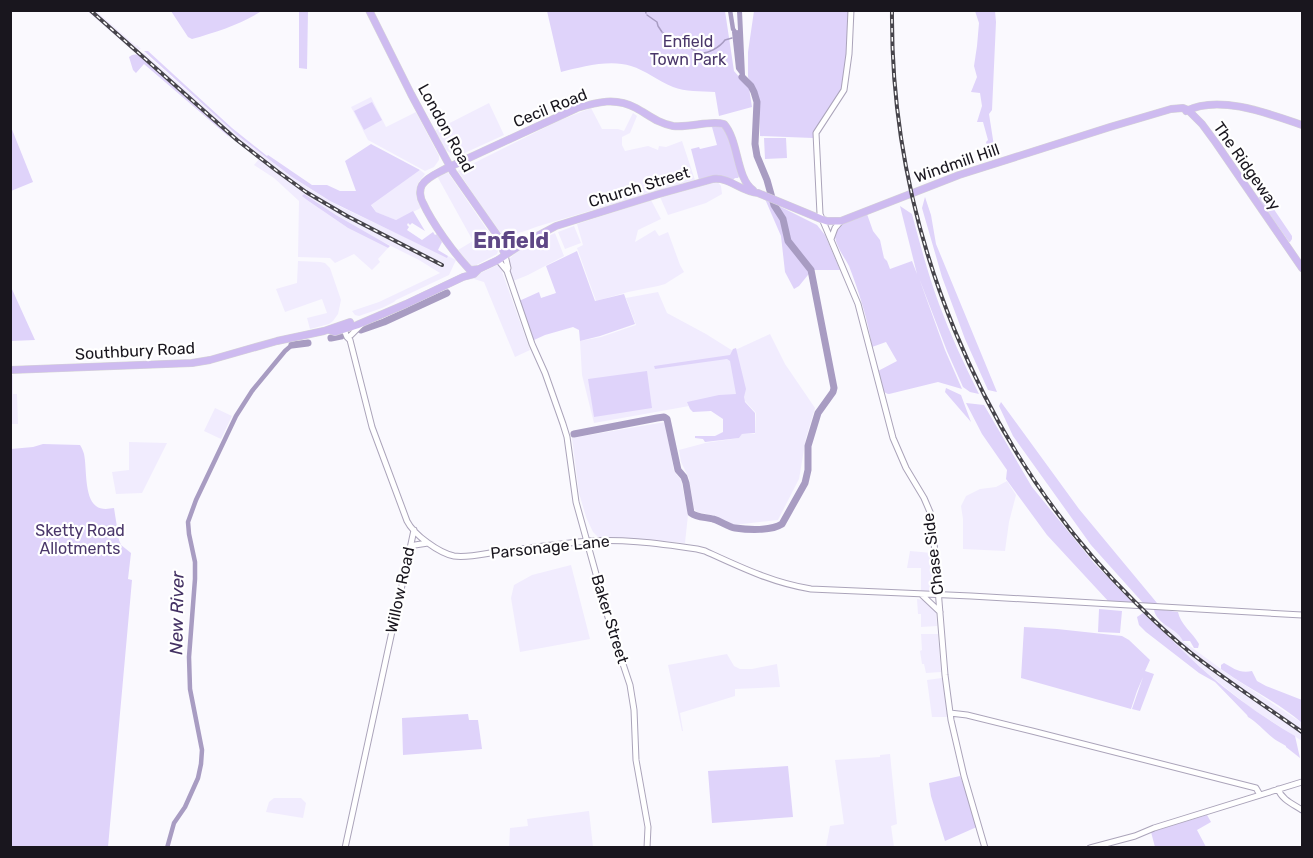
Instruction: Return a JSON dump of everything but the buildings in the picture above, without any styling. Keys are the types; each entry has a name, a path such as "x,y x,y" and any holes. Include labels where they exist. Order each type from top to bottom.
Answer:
{"main road":[{"name":"London Road","path":"369,10 444,154 497,235 501,258"},
{"name":"Cecil Road","path":"451,166 577,108 609,101 636,108 654,120 668,125 683,127 724,124 731,135 744,178 748,186 758,193"},
{"name":"Windmill Hill","path":"758,193 821,219 841,221 958,175 1171,109 1188,110 1205,105 1246,108 1302,125"},
{"name":"The Ridgeway","path":"1188,110 1216,143 1302,268"},
{"path":"444,154 442,164 422,186 423,203 456,253 475,269 501,258"},
{"path":"429,178 451,166"},
{"name":"Church Street","path":"501,258 552,228 713,179 722,179 753,193 758,193"},
{"name":"Southbury Road","path":"10,370 192,363 277,340 329,330 335,332 358,319 365,321 406,304 464,277 475,269"}],"street":[{"path":"821,219 816,133 844,90 849,54 851,10"},
{"name":"Church Street","path":"733,183 744,178"},
{"name":"Chase Side","path":"821,219 858,304 893,438 930,512 950,713 959,756 985,848"},
{"path":"831,239 835,228 841,221"},
{"name":"Baker Street","path":"501,258 567,437 576,502 632,696 636,760 648,827 647,848"},
{"path":"350,338 365,321"},
{"name":"Willow Road","path":"345,326 372,427 406,519 414,530 345,848"},
{"name":"Parsonage Lane","path":"414,530 442,551 458,556 587,542 634,541 705,551 752,572 796,587 847,592 1302,615"},
{"path":"409,550 418,544 430,543"},
{"path":"922,595 940,612"},
{"path":"950,713 967,715 1220,778 1256,788 1260,795"},
{"path":"1090,848 1135,836 1302,782"},
{"path":"1278,789 1284,798 1302,810"}],"shaded area":[{"path":"87,11 96,11 141,49 133,51"},
{"path":"737,11 742,11 745,75 742,77 736,69 732,32 738,30"},
{"path":"144,53 237,135 292,177 341,207 456,260 449,275 382,308 359,316 355,315 352,311 379,302 440,273 379,240 304,194 307,200 348,228 388,248 372,270 354,254 335,263 330,258 298,257 299,201 274,178 254,165 259,159 231,139 138,54"},
{"path":"371,97 386,127 416,112 439,156 434,167 425,171 368,140 351,107"},
{"path":"489,103 504,135 458,156 444,149 434,131"},
{"path":"591,108 602,129 624,131 633,113 637,116 630,133 622,137 625,151 648,146 658,150 659,146 666,147 682,141 695,180 522,232 505,236 499,233 458,171 558,121"},
{"path":"420,170 425,174 418,187 422,206 419,209 396,220 376,212 371,204"},
{"path":"447,171 497,244 497,254 471,268 458,250 473,241 437,176"},
{"path":"717,181 721,186 722,194 706,203 668,215 660,197"},
{"path":"651,200 661,219 638,230 635,242 655,230 659,236 668,232 684,272 665,284 596,301 577,248 583,245 577,224"},
{"path":"574,226 581,243 565,249 558,232"},
{"path":"555,233 564,256 513,281 510,258 520,249"},
{"path":"298,261 325,263 330,268 341,300 338,314 329,324 310,329 307,318 327,313 322,299 285,312 276,289 297,283"},
{"path":"497,265 500,266 530,350 515,357 484,282 474,279 466,280"},
{"path":"658,292 667,313 733,351 770,334 785,364 815,408 806,438 799,479 778,520 734,525 694,509 689,478 681,462 679,450 739,438 742,434 755,434 756,413 745,401 706,403 594,423 582,375 580,341 601,337 636,325 626,298"},
{"path":"11,375 13,375 13,394 17,394 18,424 11,424"},
{"path":"215,408 232,416 221,439 204,431"},
{"path":"665,422 674,471 681,480 688,515 685,543 598,537 586,517 579,493 572,438"},
{"path":"129,442 167,443 142,493 116,494 112,472 129,470"},
{"path":"1007,481 1016,495 1005,551 963,549 961,506 966,496 980,489 996,487"},
{"path":"910,551 932,553 935,591 921,591 921,568 907,568"},
{"path":"571,565 590,639 520,652 511,598 514,585 532,575"},
{"path":"917,599 923,600 936,612 937,626 921,627 921,614 918,614"},
{"path":"1164,623 1181,636 1183,641 1232,677 1302,723 1302,741 1251,708 1207,673 1170,640 1159,627"},
{"path":"921,634 938,634 941,672 926,673 920,651 922,650"},
{"path":"727,654 734,666 740,669 777,664 780,687 735,689 735,696 680,713 682,731 668,665"},
{"path":"942,678 948,717 932,717 927,680"},
{"path":"890,754 897,824 891,826 894,847 826,847 830,826 844,824 835,760 880,757 880,755"},
{"path":"274,798 301,798 306,803 303,818 266,812 269,802"},
{"path":"589,811 593,847 509,848 510,828 528,826 527,819"}],"green space":[{"path":"171,11 260,11 252,17 219,31 192,39 188,37"},
{"path":"299,11 308,11 307,69 299,68"},
{"name":"Enfield Town Park","path":"547,11 725,11 734,71 749,88 752,107 719,116 715,92 678,89 623,64 596,64 561,72"},
{"path":"754,11 849,11 847,59 842,89 815,130 813,138 760,136 759,100 748,77 748,52"},
{"path":"975,11 995,11 992,110 989,114 994,146 992,151 986,142 988,140 983,122 977,122 982,106 980,93 971,92 977,77 974,66 979,23"},
{"path":"144,51 148,51 232,128 267,156 312,185 327,185 340,191 356,191 345,161 371,144 420,170 371,205 376,212 396,220 413,211 425,231 412,223 410,225 408,223 407,230 422,240 433,232 437,234 442,242 438,250 448,256 447,258 330,201 292,177 237,135"},
{"path":"138,54 229,135 144,64 136,73 129,57"},
{"path":"372,102 382,120 364,130 354,111"},
{"path":"11,127 33,182 10,191"},
{"path":"712,127 724,127 727,131 740,175 733,180 716,175 699,180 691,149 717,145"},
{"path":"764,138 786,138 787,158 765,159"},
{"path":"304,194 390,246 388,248 348,228 307,200 302,196"},
{"path":"1261,195 1265,196 1292,236 1290,242 1258,198"},
{"path":"925,197 936,244 997,392 988,390 965,339 942,277 922,208"},
{"path":"765,199 817,225 825,235 840,270 812,270 794,289 785,272 781,236"},
{"path":"900,206 912,214 939,304 979,394 963,387 919,278 945,350 962,389 938,382 889,394 882,389 878,371 897,361 886,342 872,347 860,296 849,266 837,245 835,232 844,224 867,214 873,231 880,240 884,258 890,269 912,261 917,274"},
{"path":"577,251 595,301 624,294 635,324 580,341 579,330 573,327 534,340 519,301 539,292 541,298 556,293 546,266"},
{"path":"11,287 35,340 11,341"},
{"path":"736,348 746,389 745,402 755,413 755,433 742,434 739,438 705,442 695,436 715,436 723,432 723,419 711,411 693,412 687,402 736,394 730,361 727,359 655,369 654,366 730,355"},
{"path":"647,371 652,408 594,417 588,379"},
{"path":"946,388 961,395 971,422 945,392"},
{"path":"1001,402 1079,509 1157,603 1143,603 1091,545 1013,436 999,406"},
{"path":"966,403 984,405 1032,487 1094,563 1132,602 1109,602 1047,535 1006,479 1007,470 982,434"},
{"name":"Sketty Road Allotments","path":"43,444 80,445 84,454 89,496 92,502 100,508 114,508 119,540 121,545 131,553 128,579 132,580 108,847 11,847 11,449"},
{"path":"1099,609 1122,611 1120,633 1098,632"},
{"path":"1154,610 1178,612 1181,621 1199,644 1198,648 1194,648 1190,641 1183,641 1163,623 1156,615"},
{"path":"1143,613 1218,683 1261,715 1295,736 1300,758 1248,717 1215,682 1199,673 1146,632 1139,625 1137,617"},
{"path":"1024,627 1122,636 1129,640 1150,660 1145,671 1154,674 1140,711 1132,709 1143,677 1131,709 1021,678"},
{"path":"1224,663 1240,671 1252,671 1257,681 1302,700 1302,723 1283,708 1221,669"},
{"path":"468,714 469,720 478,720 482,749 403,755 402,718"},
{"path":"788,766 793,817 712,823 708,771"},
{"path":"960,776 979,826 945,841 929,783"},
{"path":"1207,815 1211,822 1197,830 1206,847 1155,847 1151,832"}],"waterway":[{"name":"New River","path":"730,10 733,29 738,36"},
{"path":"647,15 657,22 658,26"},
{"path":"658,26 662,32"},
{"path":"663,33 696,51"},
{"path":"700,53 710,51 725,40 732,38"},
{"path":"574,434 664,417 667,419 678,470 686,483 691,513 735,528 766,529 782,524 805,483 808,470 808,446 818,413 834,388 811,270 788,241 783,219 774,205 755,144 757,102 751,86 742,77"},
{"path":"361,330 447,293"},
{"path":"331,338 341,336"},
{"name":"New River","path":"292,345 308,343"},
{"name":"New River","path":"167,848 174,823 185,807 198,778 202,750 190,689 189,657 195,562 188,522 236,416 252,391 292,345"}],"railway":[{"path":"90,10 237,140 277,171 306,192 347,216 442,265"},
{"path":"892,10 896,91 907,173 927,252 954,330 989,404 1031,475 1079,541 1134,601 1191,653 1302,732"}],"district":[{"name":"Enfield","path":"511,240"}]}
